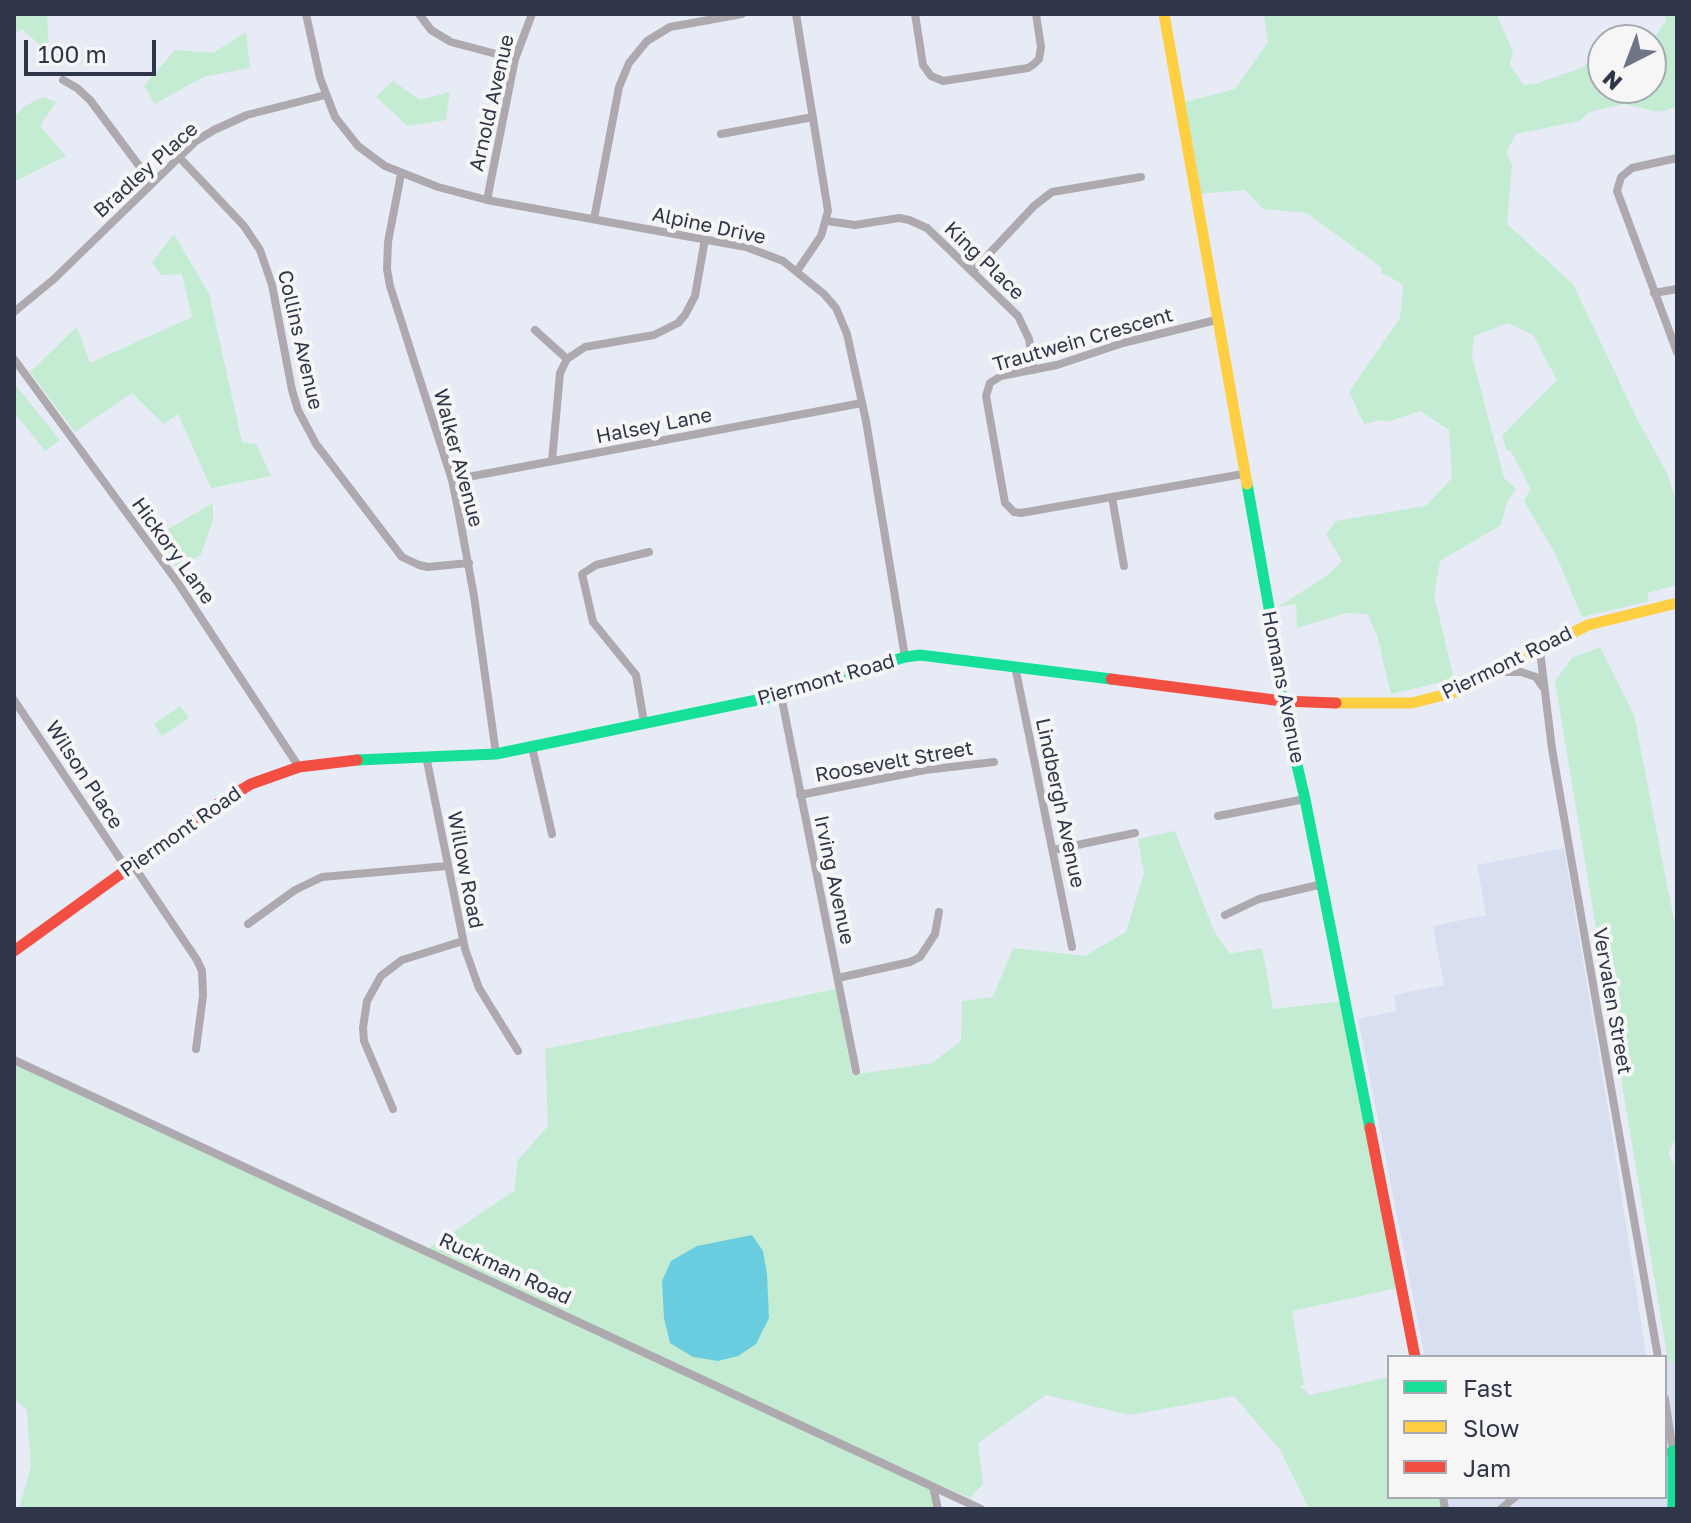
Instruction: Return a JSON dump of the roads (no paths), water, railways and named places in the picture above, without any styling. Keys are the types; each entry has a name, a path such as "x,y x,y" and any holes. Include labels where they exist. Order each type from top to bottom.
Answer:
{"main road":[{"name":"Homans Avenue","path":"1164,14 1274,636 1282,701 1305,799 1415,1355"},
{"name":"Piermont Road","path":"14,951 230,796 273,775 299,767 339,761 496,754 781,695 905,657 943,657 1282,701 1378,705 1412,703 1455,692 1588,625 1677,603"},
{"path":"1672,1451 1675,1502"}],"street":[{"name":"Alpine Drive","path":"306,14 325,95 335,117 358,146 401,174 487,200 705,239 765,253 797,271 824,294 842,321 862,403 905,657"},
{"path":"419,14 431,30 451,42 515,59"},
{"name":"Arnold Avenue","path":"487,200 515,59 532,14"},
{"path":"594,219 619,87 629,63 647,41 670,27 742,14"},
{"path":"796,14 827,202 827,221 821,236 797,271"},
{"path":"915,14 923,65 931,76 943,81 1028,68 1034,64 1039,59 1041,47 1036,14"},
{"path":"63,80 90,100 152,183"},
{"name":"Bradley Place","path":"14,312 54,279 196,141 230,122 325,95"},
{"path":"721,134 813,117"},
{"name":"Collins Avenue","path":"179,157 244,226 260,250 272,285 292,390 298,410 316,444 402,557 428,567 469,563"},
{"path":"1677,158 1632,168 1618,184 1618,198 1677,352"},
{"name":"Walker Avenue","path":"401,174 388,242 389,278 452,480 469,563 496,754"},
{"path":"973,271 1034,206 1052,192 1141,177"},
{"name":"King Place","path":"827,221 855,225 888,219 909,220 927,228 1018,316 1029,339 1034,370"},
{"path":"552,461 560,373 567,359 585,347 658,334 678,323 695,296 705,239"},
{"path":"1654,293 1677,289"},
{"name":"Trautwein Crescent","path":"1216,320 1149,335 1034,370 1001,376 990,383 986,396 1005,503 1014,512 1243,474"},
{"path":"535,330 567,359"},
{"name":"Hickory Lane","path":"14,359 178,583 299,767"},
{"name":"Halsey Lane","path":"452,480 862,403"},
{"path":"1112,497 1124,566"},
{"path":"644,722 636,675 593,622 582,574 596,565 649,552"},
{"name":"Vervalen Street","path":"1540,651 1554,763 1658,1355"},
{"name":"Lindbergh Avenue","path":"1015,666 1072,947"},
{"path":"1497,672 1521,672 1536,677 1544,689"},
{"name":"Irving Avenue","path":"781,695 856,1071"},
{"name":"Wilson Place","path":"14,700 197,960 202,971 203,996 196,1049"},
{"path":"532,747 552,834"},
{"name":"Willow Road","path":"426,756 463,941 479,988 518,1051"},
{"name":"Roosevelt Street","path":"800,795 925,770 994,762"},
{"path":"1218,816 1305,799"},
{"path":"1053,850 1135,833"},
{"path":"248,924 295,890 322,877 447,866"},
{"path":"1225,915 1259,899 1322,884"},
{"path":"838,978 920,957 935,934 939,912"},
{"path":"393,1109 364,1041 367,1001 381,976 402,960 463,941"},
{"name":"Ruckman Road","path":"14,1060 981,1509"},
{"path":"1667,1414 1672,1451"},
{"path":"933,1487 938,1509"}],"water":[{"path":"752,1235 763,1251 769,1318 756,1344 738,1356 718,1361 693,1357 670,1343 664,1318 662,1281 671,1261 697,1246"}]}
